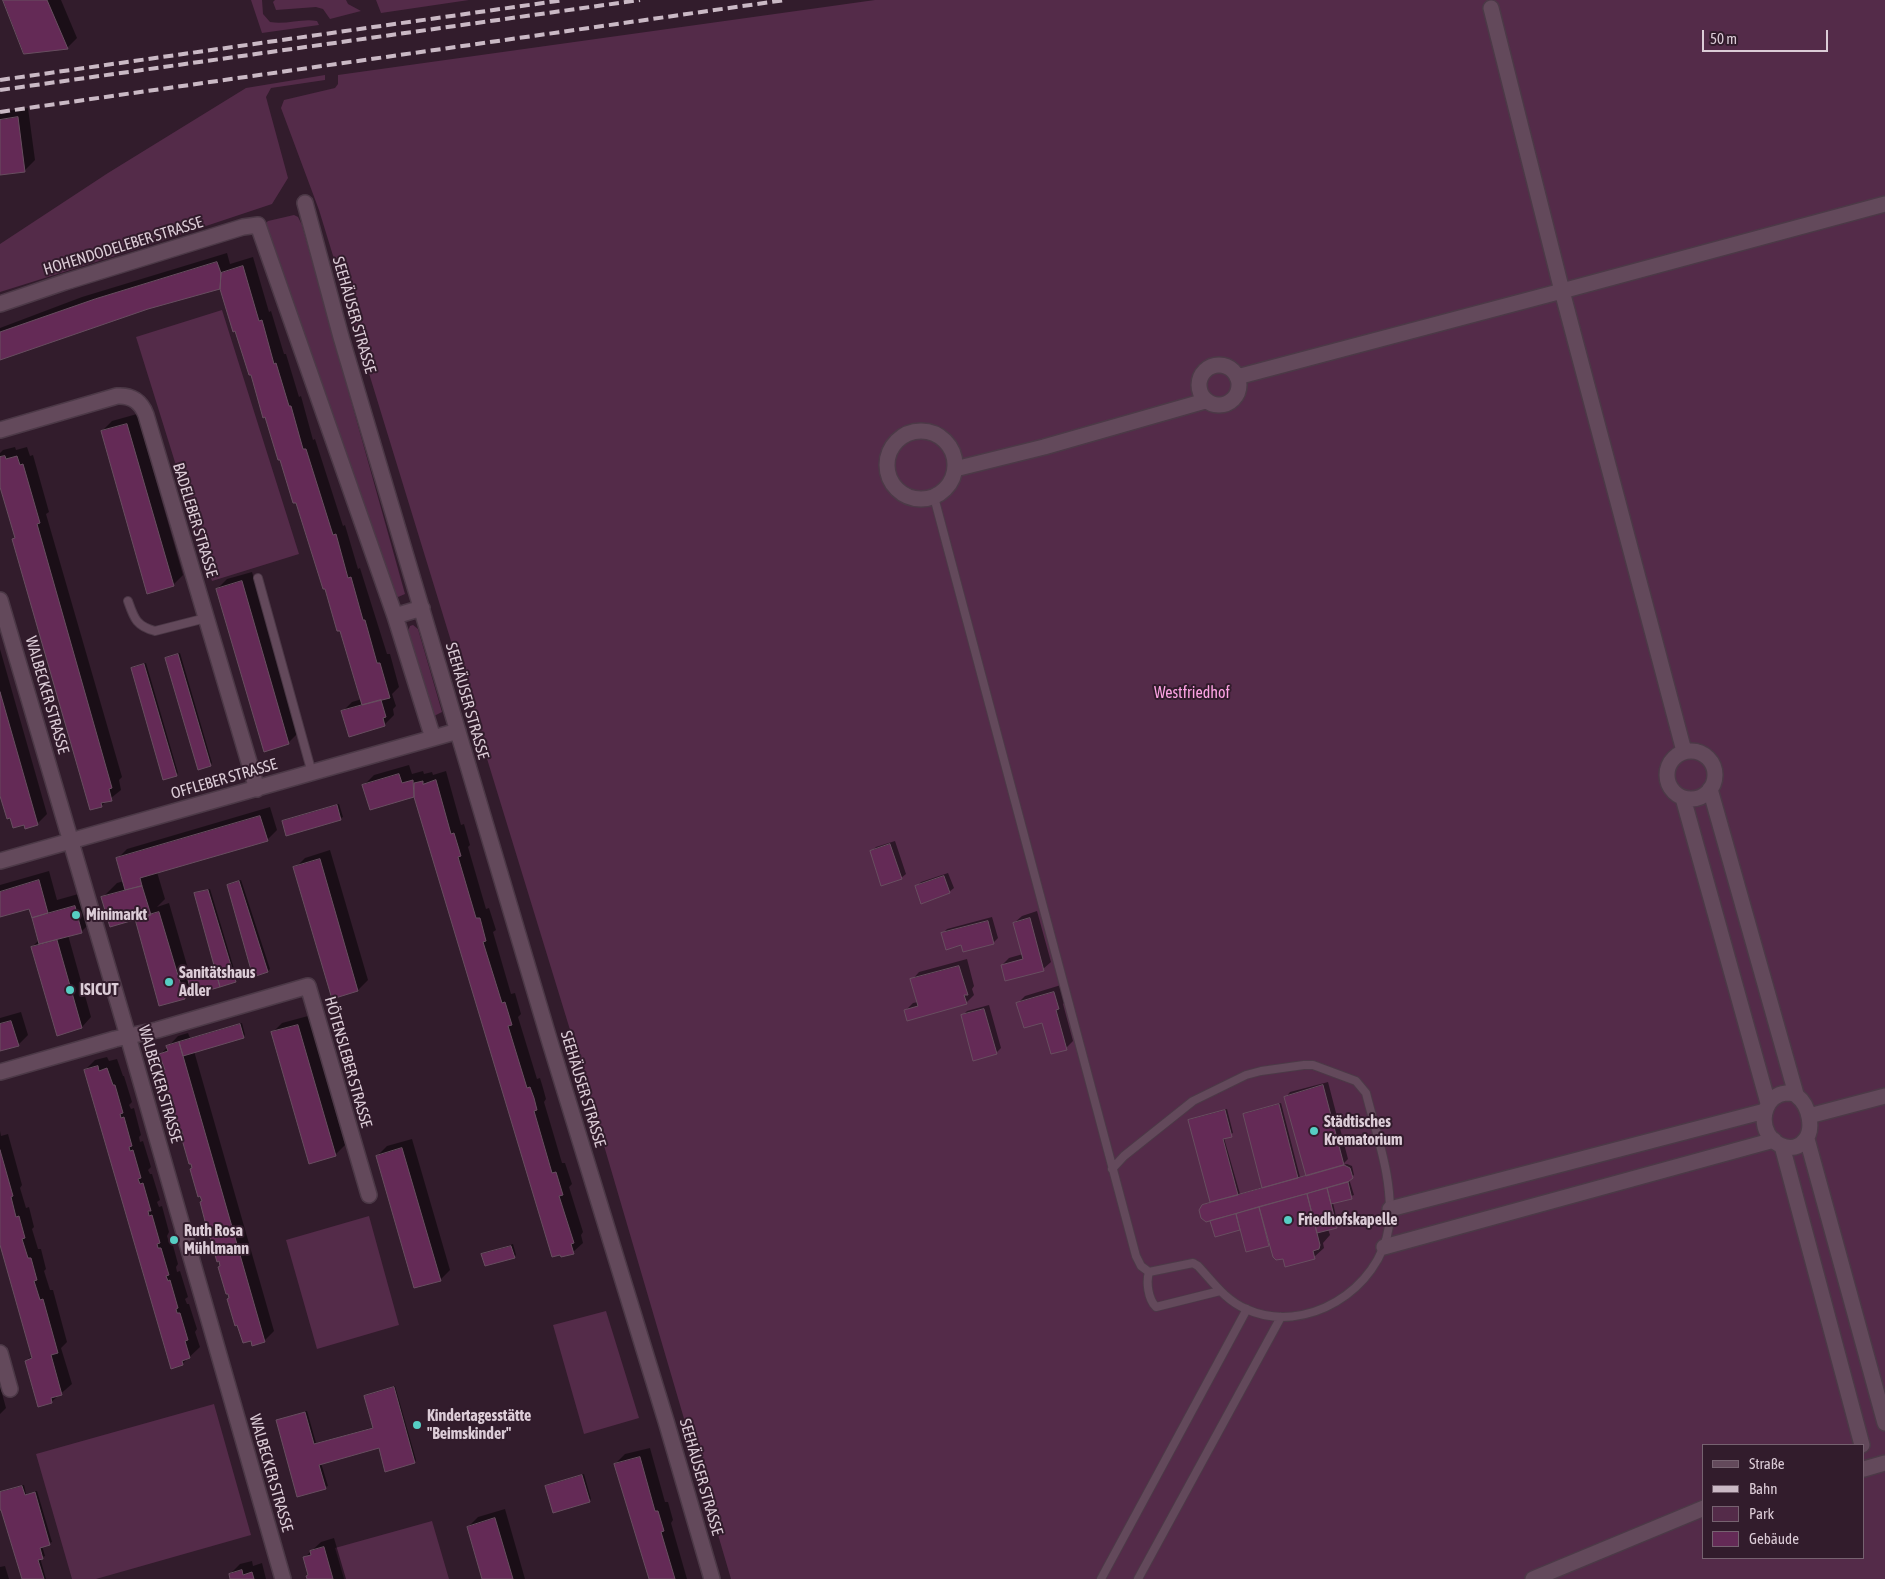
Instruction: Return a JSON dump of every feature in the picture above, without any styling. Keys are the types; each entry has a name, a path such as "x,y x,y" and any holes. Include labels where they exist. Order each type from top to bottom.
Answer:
{"street":[{"path":"1491,8 1562,291 1684,751"},
{"name":"SEEHÄUSER STRASSE","path":"305,203 341,337 549,1039 666,1420 712,1579"},
{"path":"1237,377 1885,204"},
{"name":"HOHENDODELEBER STRASSE","path":"0,304 243,227 258,226 395,616"},
{"path":"955,469 1044,447 1205,401 1219,406 1226,404 1233,400 1237,394 1239,384 1233,370 1221,365 1213,365 1205,370 1200,376 1198,385 1205,401"},
{"name":"BADELEBER STRASSE","path":"0,430 111,398 128,397 138,401 146,415 257,789"},
{"path":"925,431 936,434 946,441 954,457 955,469 951,482 944,491 934,497 917,499 906,496 896,488 888,472 888,460 894,445 903,437 914,432 925,431"},
{"name":"WALBECKER STRASSE","path":"0,600 128,1035 283,1579"},
{"path":"422,608 395,616 433,738"},
{"name":"OFFLEBER STRASSE","path":"0,861 458,731"},
{"path":"1684,751 1698,751 1706,755 1715,772 1710,789 1704,795 1696,798 1683,798 1675,793 1670,788 1667,774 1670,761 1684,751"},
{"path":"1683,798 1766,1107 1766,1127 1769,1135 1778,1143 1789,1148 1801,1145 1806,1139 1810,1127 1809,1116 1802,1100 1796,1094 1710,789"},
{"name":"HÖTENSLEBER STRASSE","path":"0,1072 128,1035 157,1030 308,986 368,1194"},
{"path":"1390,1209 1766,1107 1778,1094 1796,1094"},
{"path":"1809,1116 1885,1096"},
{"path":"1806,1139 1885,1423"},
{"path":"1384,1247 1778,1143"},
{"path":"1778,1143 1862,1444"},
{"path":"0,1353 10,1389"},
{"path":"1866,1468 1885,1463"},
{"path":"1534,1579 1702,1509"}],"lane":[{"path":"934,497 1041,893 1112,1169 1138,1260 1142,1268 1149,1272 1192,1264 1199,1268 1220,1291 1247,1309 1282,1317 1313,1312 1342,1298 1366,1276 1376,1263 1384,1247 1390,1209 1389,1182 1365,1090 1356,1081 1313,1065 1256,1072 1198,1098 1124,1156 1112,1169"},
{"path":"258,578 312,773"},
{"path":"128,601 134,620 147,629 155,631 206,618"},
{"path":"1149,1272 1147,1280 1153,1304 1156,1307 1220,1291"},
{"path":"1101,1579 1247,1309"},
{"path":"1138,1579 1282,1317"}],"green space":[{"path":"251,0 262,0 263,14 270,22 282,23 311,20 317,21 319,25 262,33"},
{"path":"275,0 346,0 348,4 361,11 330,19 323,9 316,7 276,10 273,2"},
{"path":"376,0 469,0 381,13"},
{"name":"Westfriedhof","path":"875,0 1885,0 1885,1579 731,1579 571,1033 319,210 281,108 284,100 335,88 338,84 338,75"},
{"path":"325,75 325,80 271,88 266,97 288,178 272,204 0,292 0,244 108,173 246,88"},
{"path":"294,215 298,217 302,225 405,594 398,597 394,594 265,224 268,221"},
{"path":"222,310 299,554 212,581 136,337"},
{"path":"413,625 418,629 442,712 434,716 408,631 410,626"},
{"path":"369,1216 399,1325 317,1349 286,1240"},
{"path":"606,1311 639,1418 584,1434 553,1325"},
{"path":"214,1404 251,1535 96,1579 72,1579 36,1454"},
{"path":"432,1521 449,1579 344,1579 335,1548"}],"building":[{"path":"3,0 47,0 68,49 24,54"},
{"path":"18,117 25,172 0,175 0,120"},
{"path":"217,262 221,273 220,289 148,309 0,360 0,332 95,299"},
{"path":"243,266 259,321 262,320 274,364 276,363 289,406 291,406 303,449 306,449 333,535 336,534 348,578 351,577 363,620 365,620 377,663 380,663 390,698 362,705 340,631 337,631 296,503 293,503 265,417 263,418 251,375 249,375 235,331 233,332 220,289 221,273"},
{"path":"127,424 174,586 147,594 101,431"},
{"path":"5,456 6,459 17,456 20,465 23,464 40,523 37,524 112,788 109,789 112,801 101,803 102,807 90,810 12,539 15,538 0,487 0,457"},
{"path":"242,581 289,744 264,752 216,589"},
{"path":"178,654 211,766 198,770 165,658"},
{"path":"144,664 177,776 163,780 131,668"},
{"path":"0,692 38,825 25,829 24,825 13,828 10,818 7,819 0,796"},
{"path":"381,700 386,717 383,718 385,726 349,737 341,711"},
{"path":"399,774 402,783 413,780 414,797 370,810 362,785"},
{"path":"436,780 451,834 454,833 461,856 458,857 476,918 480,918 486,941 483,942 502,1003 505,1002 512,1025 508,1026 527,1088 530,1087 534,1098 537,1110 534,1111 552,1173 556,1172 563,1195 559,1196 574,1243 571,1244 574,1254 552,1257 414,797 414,783 423,781 423,784"},
{"path":"337,805 341,820 286,836 282,821"},
{"path":"260,816 268,841 140,878 142,886 125,890 116,858"},
{"path":"890,844 902,879 881,886 870,851"},
{"path":"320,859 358,991 332,999 293,867"},
{"path":"944,876 950,893 921,904 915,886"},
{"path":"39,880 48,913 32,918 29,909 0,917 0,892"},
{"path":"239,881 268,972 253,977 227,885"},
{"path":"142,886 151,915 110,927 101,897"},
{"path":"208,890 236,982 220,987 194,893"},
{"path":"75,906 82,933 39,944 32,918"},
{"path":"159,912 185,999 159,1006 135,919"},
{"path":"1030,918 1044,971 1005,981 1001,965 1023,959 1013,923"},
{"path":"988,921 994,944 963,952 961,945 946,950 941,933"},
{"path":"57,940 82,1028 57,1036 31,947"},
{"path":"959,966 968,995 964,995 967,1004 907,1021 904,1010 918,1006 910,979"},
{"path":"216,973 220,987 192,995 188,980"},
{"path":"1054,992 1059,1009 1056,1010 1067,1050 1051,1054 1042,1023 1024,1028 1016,1003"},
{"path":"984,1009 997,1054 973,1061 961,1015"},
{"path":"11,1021 19,1046 0,1051 0,1024"},
{"path":"240,1024 244,1038 183,1056 179,1042"},
{"path":"298,1025 336,1156 309,1164 271,1032"},
{"path":"179,1042 265,1342 252,1346 251,1341 243,1343 237,1325 235,1326 227,1299 229,1298 228,1294 226,1294 218,1267 220,1266 219,1261 217,1262 209,1234 211,1233 210,1229 207,1229 200,1202 202,1201 200,1196 198,1197 190,1169 192,1168 191,1164 189,1164 181,1136 183,1136 182,1131 180,1132 172,1104 174,1104 172,1098 170,1099 162,1071 165,1070 159,1054 168,1051 166,1046"},
{"path":"98,1066 99,1071 107,1068 113,1085 115,1085 123,1113 120,1114 121,1118 124,1117 132,1146 129,1147 130,1151 133,1150 141,1178 138,1179 140,1184 143,1183 151,1211 148,1211 149,1216 152,1215 160,1243 157,1244 158,1248 161,1248 169,1275 166,1276 168,1281 170,1280 178,1308 176,1309 177,1313 180,1313 188,1340 185,1341 190,1358 182,1361 183,1365 171,1369 84,1070"},
{"name":"Städtisches Krematorium","path":"1323,1085 1344,1165 1306,1176 1284,1097"},
{"path":"1279,1104 1298,1178 1262,1188 1243,1114"},
{"path":"1225,1110 1232,1137 1223,1139 1238,1195 1210,1202 1188,1120"},
{"path":"402,1148 441,1281 414,1288 376,1156"},
{"path":"0,1150 13,1196 11,1197 16,1217 19,1216 25,1238 22,1239 28,1258 31,1258 37,1280 34,1281 40,1300 43,1299 58,1353 51,1355 62,1395 51,1398 52,1403 38,1407 25,1361 32,1358 0,1245"},
{"path":"1344,1165 1350,1168 1353,1178 1348,1182 1206,1222 1201,1218 1199,1210 1202,1205"},
{"path":"1348,1182 1352,1199 1331,1204 1327,1188"},
{"path":"1327,1188 1337,1228 1317,1233 1307,1194"},
{"name":"Friedhofskapelle","path":"1307,1194 1320,1245 1319,1249 1313,1251 1315,1259 1285,1267 1283,1259 1276,1260 1273,1257 1259,1207"},
{"path":"1259,1207 1269,1246 1246,1252 1236,1214"},
{"path":"1236,1214 1240,1230 1215,1237 1210,1221"},
{"path":"511,1246 515,1258 485,1266 481,1254"},
{"path":"394,1387 415,1463 385,1472 379,1448 319,1465 326,1489 297,1497 276,1420 305,1412 314,1444 373,1428 364,1396"},
{"path":"640,1457 655,1511 658,1511 664,1531 661,1532 675,1579 649,1579 614,1464"},
{"path":"582,1475 590,1502 553,1513 545,1486"},
{"path":"22,1486 25,1495 35,1492 50,1545 40,1548 43,1559 38,1560 44,1579 22,1579 0,1510 0,1492"},
{"path":"495,1518 513,1579 482,1579 467,1527"},
{"path":"324,1547 333,1579 307,1579 306,1576 308,1575 303,1557 311,1555 310,1551"},
{"path":"242,1570 243,1575 252,1572 254,1579 230,1579 229,1574"}],"railway":[{"path":"0,80 564,0"},
{"path":"0,90 640,0"},
{"path":"0,112 785,0"}],"place":[{"name":"Minimarkt","path":"76,915"},
{"name":"Sanitätshaus Adler","path":"169,982"},
{"name":"ISICUT","path":"70,990"},
{"name":"Städtisches Krematorium","path":"1314,1131"},
{"name":"Friedhofskapelle","path":"1288,1220"},
{"name":"Ruth Rosa Mühlmann","path":"174,1240"},
{"name":"Kindertagesstätte \"Beimskinder\"","path":"417,1425"}]}
